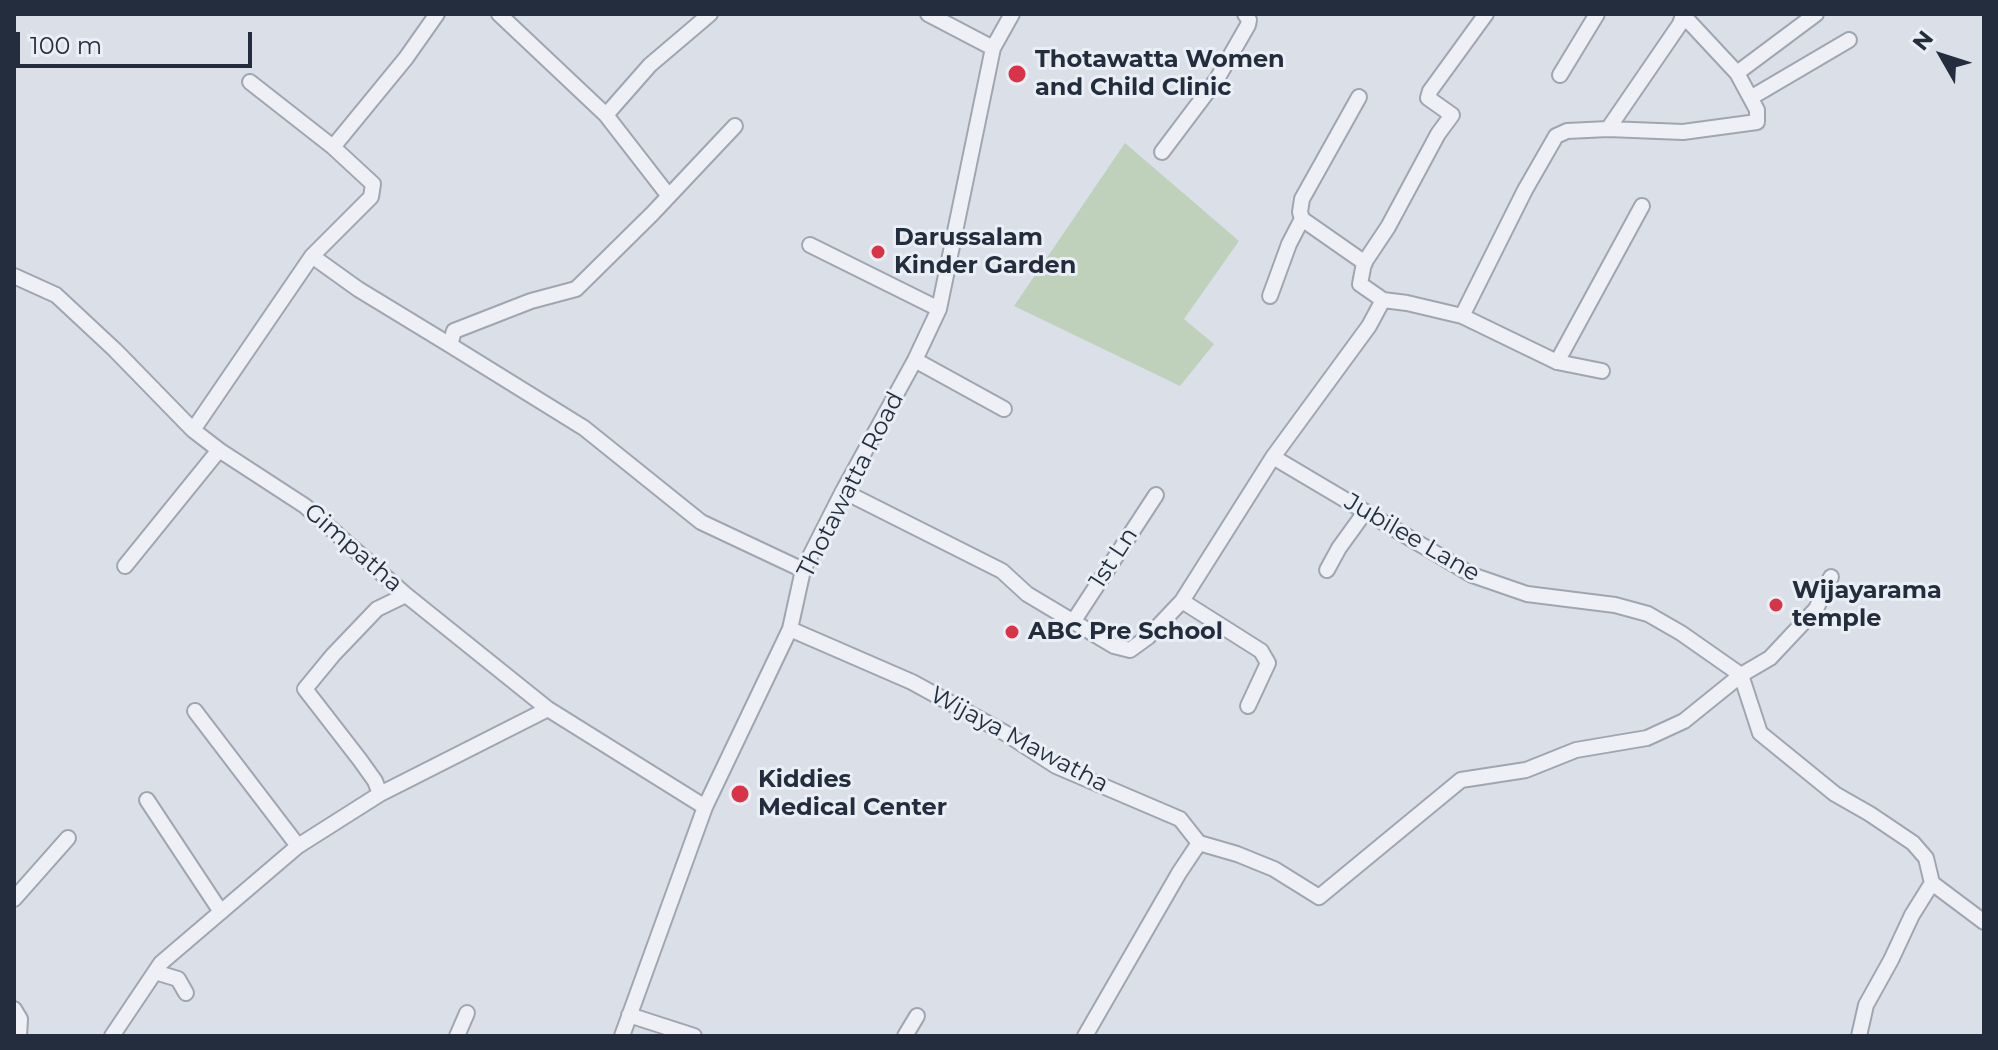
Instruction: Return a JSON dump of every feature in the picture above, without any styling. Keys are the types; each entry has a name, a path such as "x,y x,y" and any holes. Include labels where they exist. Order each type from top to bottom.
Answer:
{"street":[{"path":"333,147 406,58 437,14"},
{"path":"499,14 606,115 668,195"},
{"path":"606,115 650,65 710,14"},
{"path":"928,14 993,48"},
{"name":"Thotawatta Road","path":"622,1036 705,807 790,629 803,570 939,309 993,48 1012,14"},
{"path":"1162,152 1217,79 1248,25 1245,14"},
{"path":"1486,14 1430,91 1428,98 1452,115 1438,134 1365,263 1360,284 1383,300 1462,316 1557,362 1602,371"},
{"path":"1560,75 1597,14"},
{"path":"1737,73 1816,14"},
{"path":"1462,316 1525,190 1556,136 1567,131 1683,132 1751,124 1757,122 1757,110 1737,73 1683,15 1680,24 1608,129"},
{"path":"1752,97 1849,40"},
{"path":"193,430 312,256 371,197 373,184 333,147 250,82"},
{"path":"1359,97 1302,199 1300,212 1302,219 1365,263"},
{"path":"450,345 454,331 531,301 576,289 735,126"},
{"path":"1557,362 1642,206"},
{"path":"1270,296 1289,244 1302,219"},
{"path":"810,245 939,309"},
{"path":"312,256 358,289 584,428 701,522 803,570"},
{"name":"Gimpatha","path":"14,276 56,295 193,430 305,506 406,595 548,709 705,807"},
{"path":"843,491 1002,571 1027,594 1114,646 1130,650 1148,637 1182,601 1273,457 1369,326 1383,300"},
{"path":"915,360 1004,409"},
{"path":"125,566 219,450"},
{"name":"Jubilee Lane","path":"1273,457 1472,575 1527,594 1615,605 1648,614 1741,675"},
{"name":"1st Ln","path":"1073,622 1156,495"},
{"path":"1327,570 1365,512"},
{"path":"1831,577 1816,609 1770,658 1741,675 1760,733 1835,794 1913,843 1926,858 1932,883 1984,922"},
{"path":"380,794 368,770 305,689 377,609 406,595"},
{"path":"1182,601 1261,651 1268,663 1248,706"},
{"name":"Wijaya Mawatha","path":"790,629 912,682 1005,733 1056,766 1180,819 1199,843 1274,869 1319,897 1461,780 1526,770 1576,750 1647,738 1684,721 1741,675"},
{"path":"112,1036 161,963 298,846 380,794 548,709"},
{"path":"195,711 298,846"},
{"path":"147,800 221,912"},
{"path":"14,899 68,838"},
{"path":"1085,1036 1199,843"},
{"path":"1859,1036 1866,1005 1932,883"},
{"path":"155,972 178,979 186,993"},
{"path":"14,1009 20,1019 19,1036"},
{"path":"457,1036 467,1013"},
{"path":"629,1015 694,1036"},
{"path":"905,1036 917,1016"}],"green space":[{"path":"1125,143 1239,241 1184,319 1214,344 1180,386 1014,306"}],"place":[{"name":"Thotawatta Women and Child Clinic","path":"1017,74"},
{"name":"Darussalam Kinder Garden","path":"878,252"},
{"name":"Wijayarama temple","path":"1776,605"},
{"name":"ABC Pre School","path":"1012,632"},
{"name":"Kiddies Medical Center","path":"740,794"}]}
